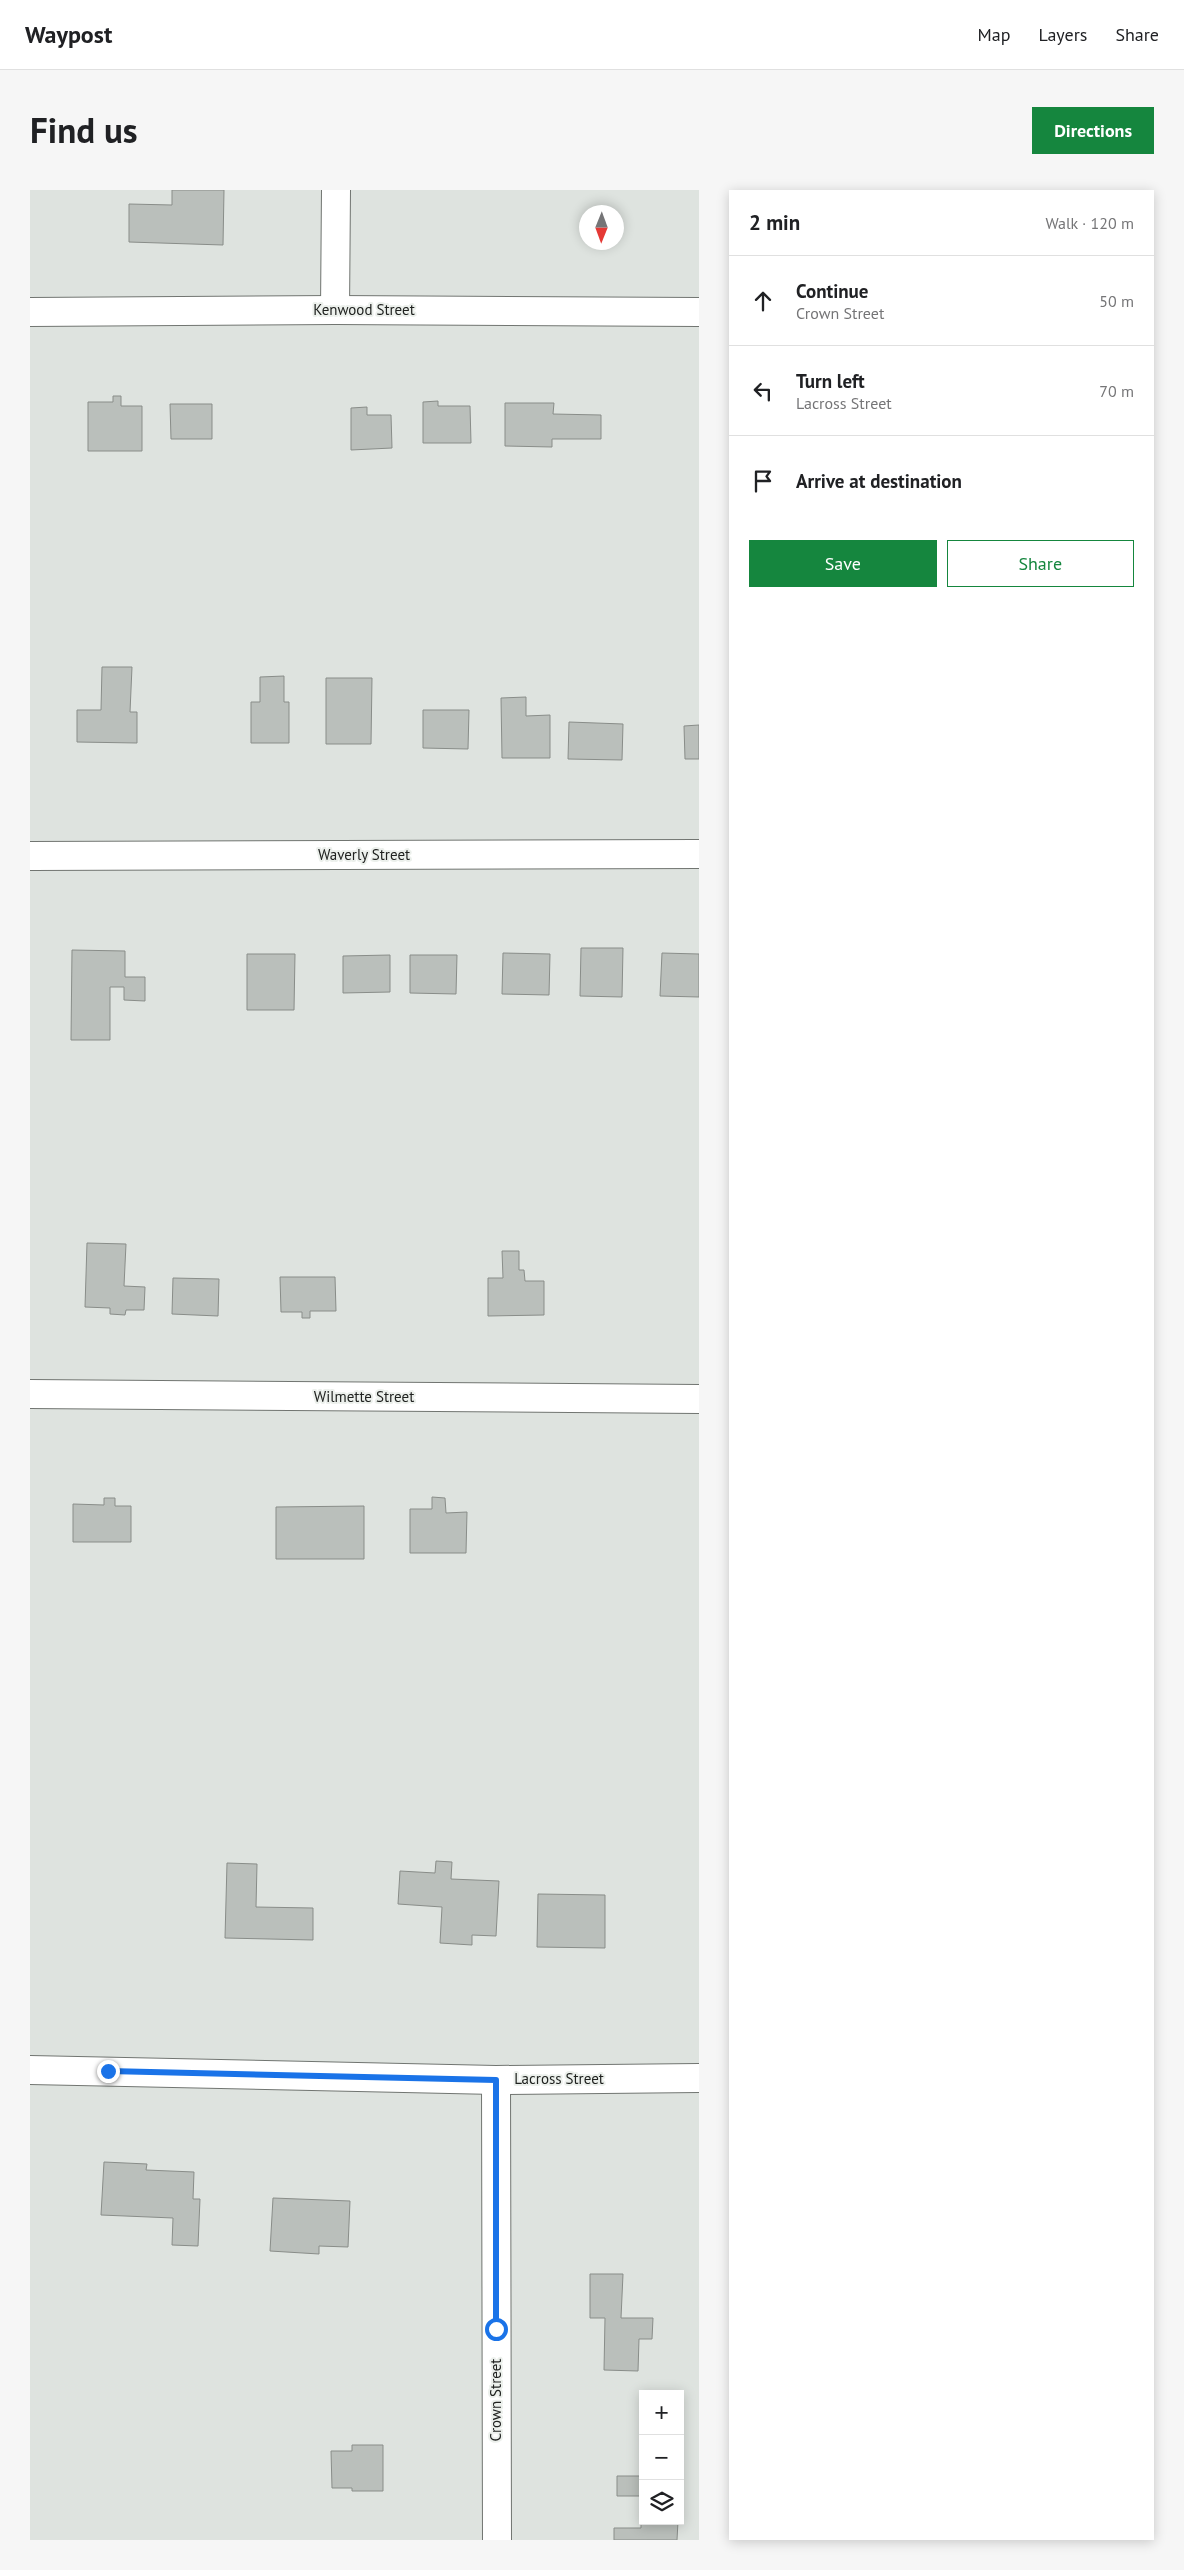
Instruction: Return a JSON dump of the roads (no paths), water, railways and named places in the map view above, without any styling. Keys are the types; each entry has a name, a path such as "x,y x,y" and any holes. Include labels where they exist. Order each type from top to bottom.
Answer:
{"street":[{"path":"335,310 336,190"},
{"name":"Kenwood Street","path":"30,312 335,310 699,312"},
{"name":"Waverly Street","path":"30,856 699,854"},
{"name":"Wilmette Street","path":"30,1394 699,1400"},
{"name":"Lacross Street","path":"30,2070 496,2080 699,2078"},
{"name":"Crown Street","path":"496,2080 496,2540"}]}
